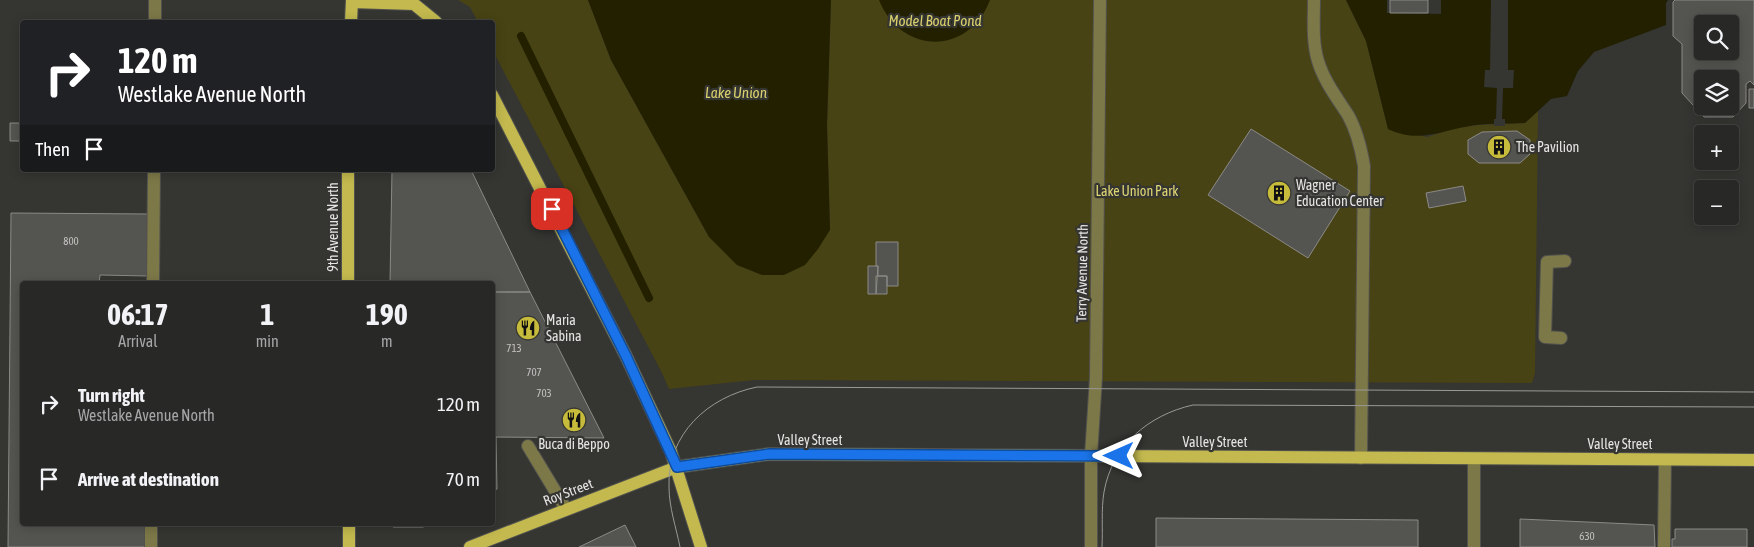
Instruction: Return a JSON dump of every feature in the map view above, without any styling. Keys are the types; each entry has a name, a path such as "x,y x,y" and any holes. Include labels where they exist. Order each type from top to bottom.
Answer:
{"main road":[{"path":"351,20 352,1 414,4 434,20"},
{"path":"495,101 626,356 677,467 701,547"},
{"name":"9th Avenue North","path":"348,172 348,281"},
{"name":"Valley Street","path":"677,467 769,454 1754,460"},
{"name":"Roy Street","path":"470,547 677,467"},
{"path":"349,526 349,547"}],"street":[{"path":"155,0 155,20"},
{"name":"Terry Avenue North","path":"1091,547 1091,456 1096,405 1100,0"},
{"path":"1314,0 1314,36 1318,62 1337,101 1348,115 1356,132 1364,166 1361,458"},
{"path":"153,281 154,172"},
{"path":"1561,338 1545,337 1547,262 1565,261"},
{"path":"528,446 566,509"},
{"path":"1474,459 1474,547"},
{"path":"1664,547 1665,460"},
{"path":"151,526 151,547"}],"green space":[{"name":"Lake Union Park","path":"458,0 588,0 611,60 709,237 830,230 827,125 831,0 1346,0 1366,41 1388,129 1427,137 1455,128 1525,123 1538,111 1535,373 1532,383 754,380 669,389 495,55 495,20 477,20 470,7"}],"water":[{"name":"Lake Union","path":"588,0 831,0 827,125 830,230 805,265 784,275 762,275 737,265 709,237 611,60"},
{"name":"Model Boat Pond","path":"879,0 990,0 980,18 967,31 951,39 935,42 918,39 903,31 889,18"},
{"path":"1346,0 1668,0 1666,3 1666,25 1594,52 1578,71 1567,96 1551,99 1525,123 1475,125 1421,136 1399,133 1388,129 1366,41"}],"pier":[{"path":"1387,0 1441,0 1441,14 1387,13"},
{"path":"1491,0 1508,0 1508,70 1514,70 1513,88 1503,88 1502,119 1505,119 1505,126 1494,126 1497,88 1484,87 1485,70 1490,70"}],"building":[{"path":"1390,0 1428,0 1428,13 1390,13"},
{"path":"1675,0 1754,0 1754,85 1750,81 1746,84 1746,103 1739,111 1739,70 1694,70 1694,106 1682,93 1682,44 1673,36 1673,2"},
{"path":"1749,89 1754,89 1754,108 1749,108"},
{"path":"1702,115 1735,115 1733,117 1704,117"},
{"path":"10,123 20,123 20,141 10,141"},
{"name":"Wagner Education Center","path":"1251,129 1350,191 1308,258 1208,195"},
{"name":"The Pavilion","path":"1517,131 1530,140 1530,154 1520,163 1479,163 1468,154 1468,140 1482,132"},
{"path":"392,172 472,172 530,292 495,292 495,281 390,281"},
{"path":"1463,186 1466,201 1429,208 1426,193"},
{"path":"11,213 148,214 148,276 100,275 99,281 20,281 20,526 145,526 145,547 8,547"},
{"path":"876,242 898,242 898,286 887,286 887,276 878,276"},
{"path":"868,266 878,266 876,294 868,294"},
{"path":"876,276 887,276 887,294 876,294"},
{"path":"495,292 530,292 604,438 495,437"},
{"path":"495,437 496,437 497,489 495,490"},
{"path":"1156,518 1418,520 1418,547 1156,547"},
{"path":"1520,519 1654,525 1655,547 1520,547"},
{"path":"625,525 636,547 579,547"},
{"path":"393,526 425,526 423,527"},
{"path":"1675,529 1747,529 1747,547 1672,547 1672,539 1675,539"}],"waterway":[{"path":"521,36 649,298"}],"tram line":[{"path":"680,547 669,494 670,468 675,450 683,435 707,409 722,399 757,387 1754,392"},
{"path":"1102,547 1104,492 1108,475 1115,460 1124,447 1147,425 1161,416 1193,405 1754,407"}],"place":[{"name":"The Pavilion","path":"1499,147"},
{"name":"Wagner Education Center","path":"1279,193"},
{"name":"Maria Sabina","path":"528,328"},
{"name":"Buca di Beppo","path":"574,420"}],"route":[{"path":"552,209 626,356 677,467 769,454 1119,456"}]}
